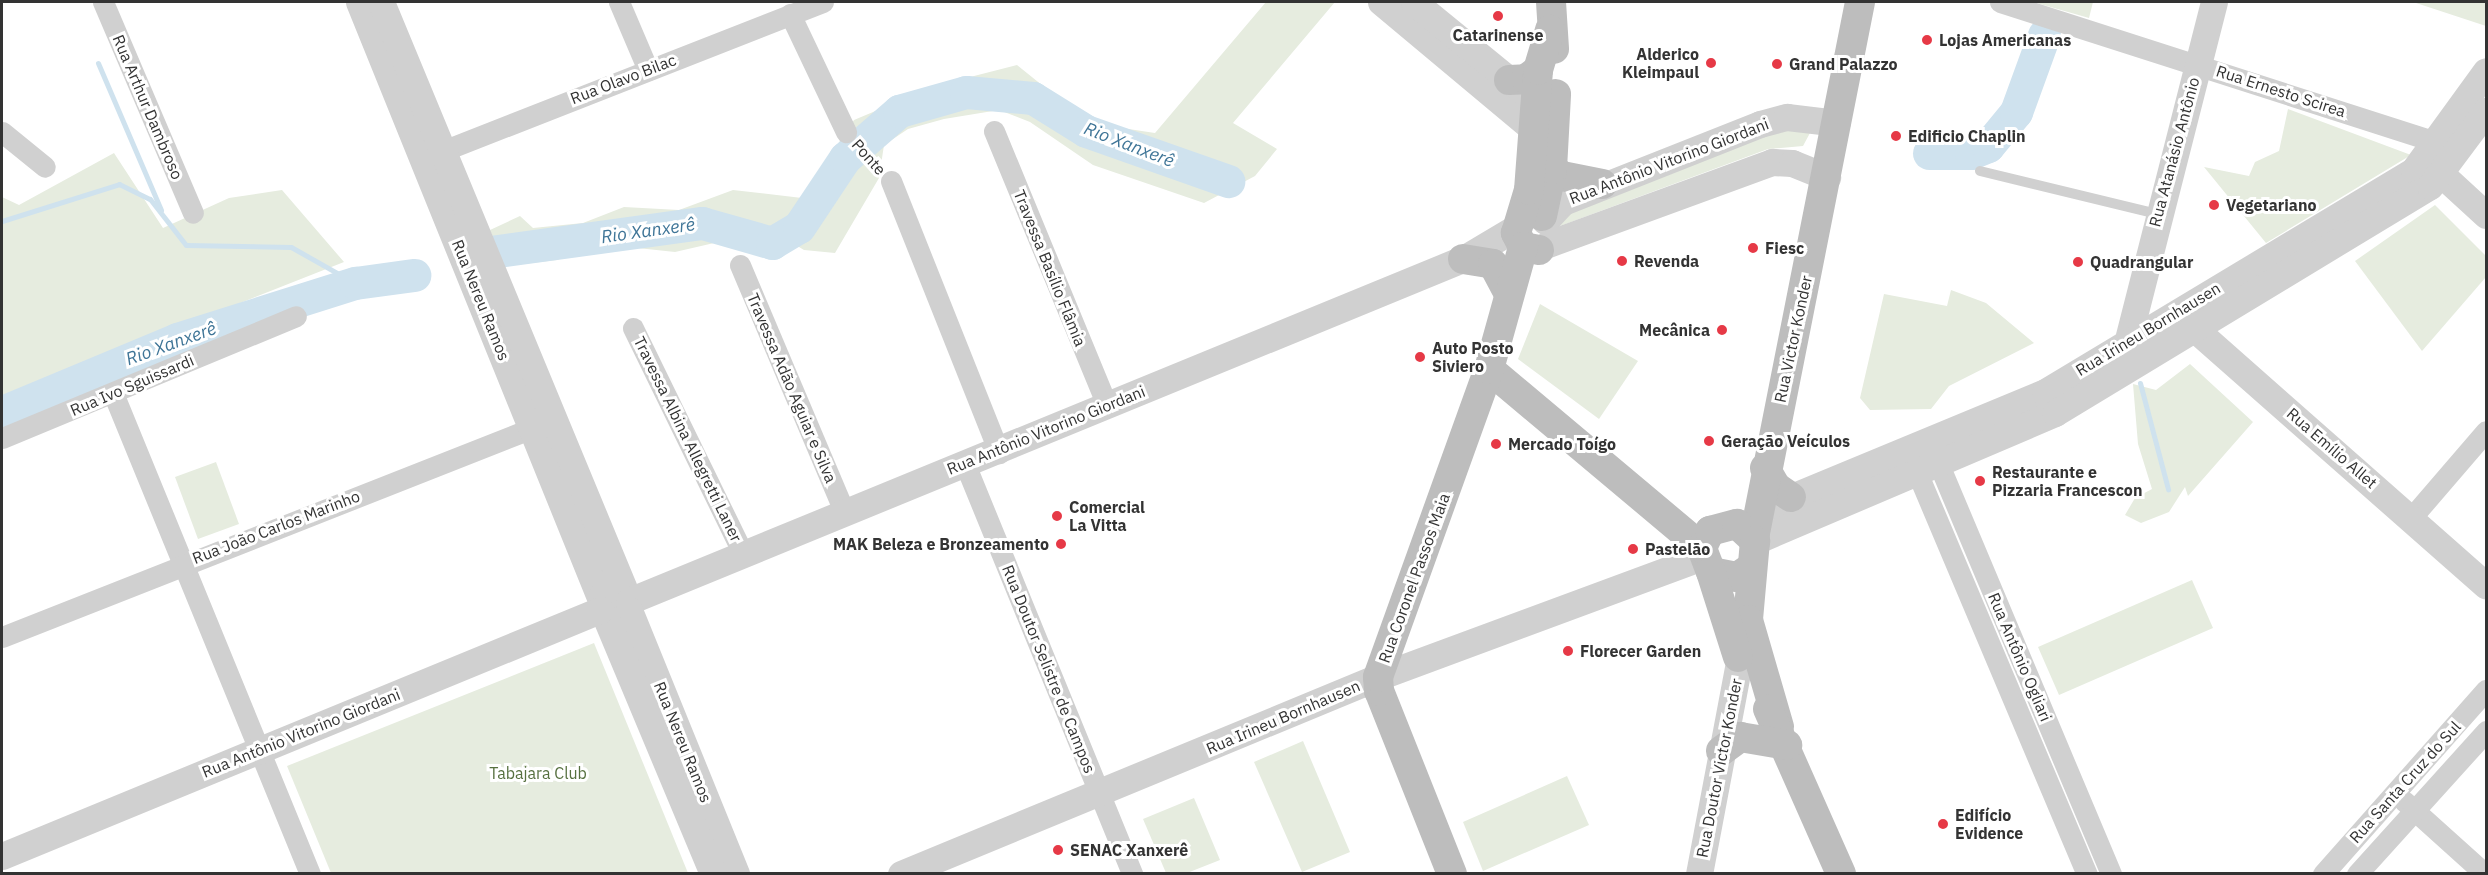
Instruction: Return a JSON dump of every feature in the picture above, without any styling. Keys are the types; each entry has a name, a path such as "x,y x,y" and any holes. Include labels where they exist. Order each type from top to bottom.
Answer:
{"main road":[{"name":"Rua Victor Konder","path":"1748,620 1732,543 1765,468 1827,177 1860,2"},
{"name":"Rua Coronel Passos Maia","path":"1532,234 1534,115 1538,70 1551,16"},
{"name":"Rua Coronel Passos Maia","path":"1452,873 1379,691 1378,677 1489,369 1507,304 1552,169 1557,70 1551,16"},
{"path":"1509,80 1526,79 1538,70"},
{"path":"1534,115 1546,124 1552,169 1602,184"},
{"path":"1463,259 1493,264 1507,304"},
{"path":"1489,369 1648,500 1732,543 1739,662 1783,736"},
{"path":"1765,468 1776,488 1810,498"},
{"path":"1739,662 1748,620"},
{"path":"1748,620 1783,736 1841,873"},
{"path":"1721,751 1740,737 1783,736"}],"street":[{"name":"Rua Arthur Dambroso","path":"103,2 193,213"},
{"name":"Rua Nereu Ramos","path":"359,2 405,87"},
{"name":"Rua Nereu Ramos","path":"381,2 405,87 701,818 713,873"},
{"path":"619,2 648,70"},
{"name":"Rua Olavo Bilac","path":"432,155 823,2"},
{"path":"1381,2 1468,60 1534,115"},
{"path":"1414,2 1468,60 1509,80 1534,115"},
{"name":"Rua Ernesto Scirea","path":"2000,2 2197,64 2440,156"},
{"name":"Rua Atanásio Antônio","path":"2120,372 2158,214 2214,2"},
{"path":"790,14 846,132"},
{"name":"Rua Irineu Bornhausen","path":"902,873 1378,677 1732,543 1810,498 1931,452 2055,413 2120,372 2183,320 2311,244 2430,186 2440,156 2487,71"},
{"name":"Rua Irineu Bornhausen","path":"2440,156 2487,111"},
{"name":"Rua Antônio Vitorino Giordani","path":"1532,234 1563,202 1602,184 1787,117 1837,123"},
{"name":"Travessa Basílio Flâmia","path":"994,131 1107,405"},
{"path":"2,132 45,167"},
{"path":"2440,156 2487,215"},
{"name":"Rua Antônio Vitorino Giordani","path":"2,856 742,551 965,464 999,453 1107,405 1463,259 1532,234 1772,162 1792,163 1827,177"},
{"path":"891,181 999,453"},
{"name":"Travessa Adão Aguiar e Silva","path":"740,265 844,511"},
{"name":"Rua Ivo Sguissardi","path":"2,438 296,316"},
{"name":"Rua Irineu Bornhausen","path":"1931,452 2045,392 2128,340 2183,320"},
{"name":"Rua Emílio Allet","path":"2183,320 2412,517 2487,586"},
{"name":"Travessa Albina Allegretti Laner","path":"633,328 742,551"},
{"path":"114,393 310,873"},
{"name":"Rua João Carlos Marinho","path":"2,637 183,562 542,424"},
{"path":"2412,517 2487,431"},
{"name":"Rua Antônio Ogliari","path":"1931,452 2078,792 2106,872"},
{"name":"Rua Antônio Ogliari","path":"1931,452 1959,574 2086,873"},
{"name":"Rua Doutor Selistre de Campos","path":"965,464 1132,873"},
{"path":"1959,574 1981,566"},
{"path":"1989,646 2011,636"},
{"name":"Rua Doutor Victor Konder","path":"1699,873 1739,662"},
{"name":"Rua Santa Cruz do Sul","path":"2323,873 2487,690"},
{"path":"2022,724 2044,714"},
{"name":"Rua Santa Cruz do Sul","path":"2357,873 2487,731"},
{"path":"2055,800 2078,792"},
{"path":"2394,793 2485,873"},
{"name":"Rua Nereu Ramos","path":"701,818 736,873"}],"lane":[{"path":"1980,171 2158,214"}],"path":[{"name":"Ponte","path":"846,132 891,181"}],"green space":[{"path":"1266,2 1335,2 1233,123 1277,149 1255,176 1204,203 1093,165 1030,122 999,110 944,119 908,129 884,145 879,178 835,253 804,250 771,230 675,252 600,244 557,260 505,266 490,230 520,216 533,228 583,223 624,207 679,210 733,190 802,198 854,120 935,86 1017,65 1089,123 1155,133"},
{"path":"2033,2 2093,2 2089,18"},
{"path":"2413,2 2486,2 2486,26"},
{"path":"2288,109 2411,155 2266,243 2204,167 2249,176 2255,162 2279,151"},
{"path":"1791,124 1810,133 1803,146 1768,149 1560,226 1564,206"},
{"path":"114,153 163,228 229,198 282,190 344,262 2,397 2,197 19,205"},
{"path":"2435,205 2486,256 2486,277 2422,351 2355,261"},
{"path":"1951,290 1986,303 2034,343 1949,386 1931,409 1870,410 1860,398 1884,294 1947,306"},
{"path":"1540,304 1638,361 1599,419 1518,359"},
{"path":"2190,364 2253,422 2188,496 2185,487 2169,512 2141,523 2125,515 2135,498 2152,489 2138,444 2133,384 2156,390"},
{"path":"216,462 239,524 198,539 175,477"},
{"path":"2192,580 2213,628 2059,695 2038,647"},
{"name":"Tabajara Club","path":"594,643 688,873 331,873 287,766"},
{"path":"1303,741 1350,852 1302,872 1254,762"},
{"path":"1567,776 1589,825 1483,871 1463,822"},
{"path":"1194,798 1220,860 1187,873 1166,873 1143,819"}],"waterway":[{"name":"Rio Xanxerê","path":"1929,153 1971,153 1988,146 2016,112 2044,35"},
{"path":"98,63 161,210"},
{"name":"Rio Xanxerê","path":"490,252 702,223 772,243 799,227 845,158 899,111 966,92 1033,98 1086,131 1228,181"},
{"path":"2,221 119,184 150,199 186,245 291,247 355,283"},
{"name":"Rio Xanxerê","path":"2,412 177,339 355,283 414,275"},
{"path":"2140,383 2168,489"}],"place":[{"name":"Catarinense","path":"1498,16"},
{"name":"Lojas Americanas","path":"1927,40"},
{"name":"Alderico Kleimpaul","path":"1711,63"},
{"name":"Grand Palazzo","path":"1777,64"},
{"name":"Edificio Chaplin","path":"1896,136"},
{"name":"Vegetariano","path":"2214,205"},
{"name":"Fiesc","path":"1753,248"},
{"name":"Revenda","path":"1622,261"},
{"name":"Quadrangular","path":"2078,262"},
{"name":"Mecânica","path":"1722,330"},
{"name":"Auto Posto Siviero","path":"1420,357"},
{"name":"Geração Veículos","path":"1709,441"},
{"name":"Mercado Toígo","path":"1496,444"},
{"name":"Restaurante e Pizzaria Francescon","path":"1980,481"},
{"name":"Comercial La Vitta","path":"1057,516"},
{"name":"MAK Beleza e Bronzeamento","path":"1061,544"},
{"name":"Pastelão","path":"1633,549"},
{"name":"Florecer Garden","path":"1568,651"},
{"name":"Edifício Evidence","path":"1943,824"},
{"name":"SENAC Xanxerê","path":"1058,850"}]}
